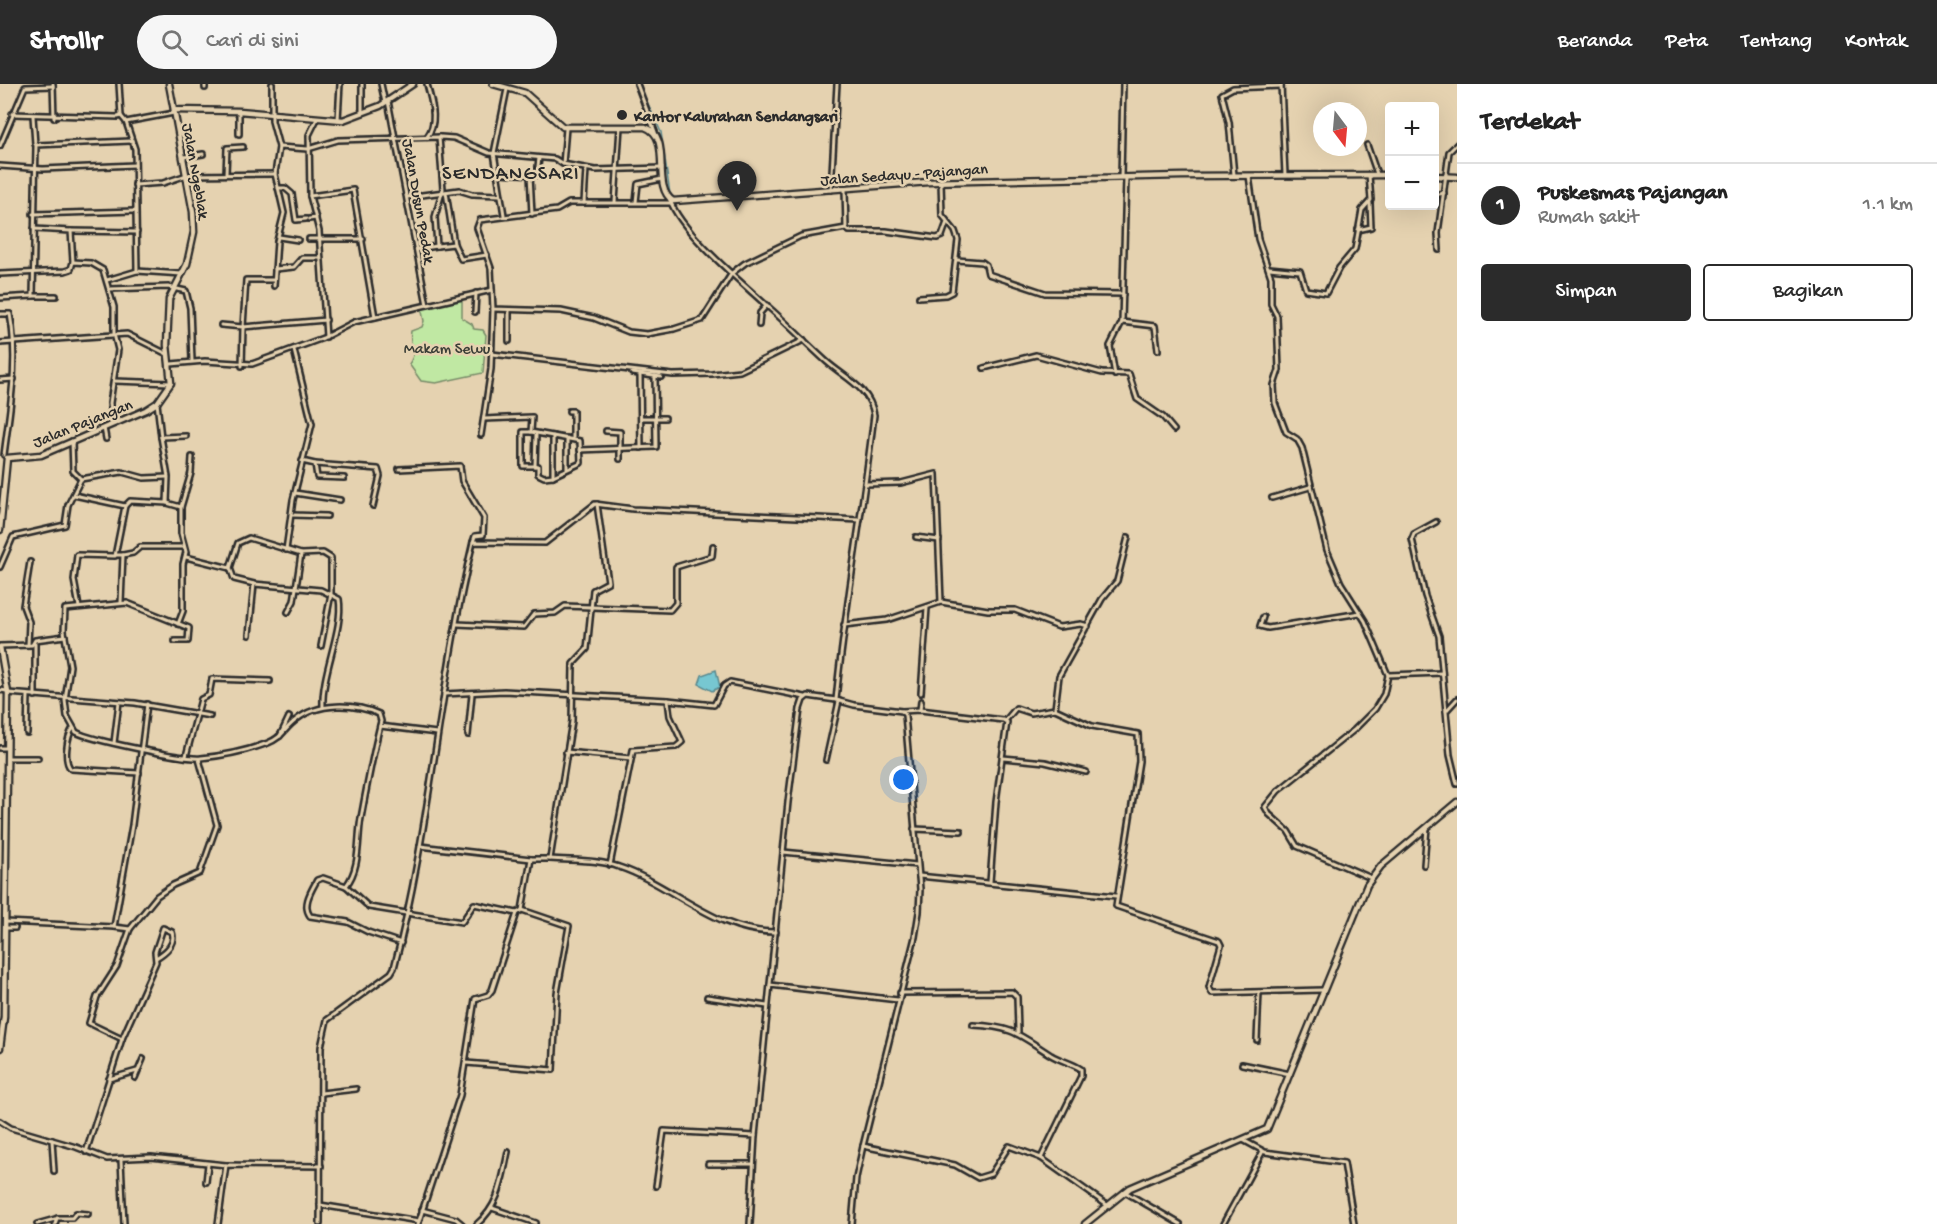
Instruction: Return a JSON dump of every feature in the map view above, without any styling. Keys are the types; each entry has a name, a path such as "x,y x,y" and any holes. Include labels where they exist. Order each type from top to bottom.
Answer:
{"main road":[{"name":"Jalan Ngeblak","path":"169,84 184,157 194,226 190,253 173,289 167,310 171,364"},
{"path":"174,111 239,111 338,120 362,114 387,102 413,84"},
{"path":"493,84 525,93 566,128 645,127 655,132 663,179 671,202"},
{"name":"Jalan Sedayu - Pajangan","path":"671,202 941,182 1234,175 1385,175"},
{"path":"1439,176 1457,177"},
{"path":"171,364 171,383"},
{"name":"Jalan Pajangan","path":"4,456 38,456 157,403 171,383"},
{"path":"0,530 4,456"},
{"path":"0,646 7,692 0,1048"},
{"path":"1085,1224 1125,1191 1260,1133 1271,1123 1356,906 1371,878 1457,802"}],"street":[{"path":"119,84 121,117 126,122 135,149 137,271"},
{"path":"272,84 272,114 279,147 275,174 284,213 274,286"},
{"path":"338,120 340,84"},
{"path":"362,84 362,114"},
{"name":"Jalan Dusun Pedak","path":"381,84 396,137 427,305"},
{"path":"427,84 434,126 427,137"},
{"path":"637,84 655,132"},
{"path":"831,190 837,84"},
{"path":"1115,375 1110,343 1122,322 1123,84"},
{"path":"0,146 25,86 53,85 54,118"},
{"path":"1234,175 1229,122 1222,94 1233,88 1281,85 1285,175"},
{"path":"504,215 494,153 508,87"},
{"path":"126,122 174,111"},
{"path":"239,111 239,134"},
{"path":"12,114 54,118 121,117"},
{"path":"33,116 36,145 33,169 33,296"},
{"path":"317,119 310,129 308,149 310,196 320,239 326,337"},
{"path":"615,202 620,127"},
{"path":"563,164 566,128"},
{"path":"279,147 308,149 338,140 439,137 454,138 494,153 555,159 563,164 586,168 662,168"},
{"path":"439,137 444,192 459,259 487,255"},
{"path":"36,145 131,141"},
{"path":"1439,250 1449,150 1457,144"},
{"path":"1367,145 1377,175"},
{"path":"226,174 227,148 243,147"},
{"path":"184,157 203,154"},
{"path":"498,173 537,175 539,158"},
{"path":"0,166 33,169 135,165"},
{"path":"584,203 586,168"},
{"path":"135,185 163,183 187,175 275,174"},
{"path":"530,175 532,213"},
{"path":"1358,230 1371,227 1370,175"},
{"path":"1249,176 1258,239 1269,268 1272,304 1277,316 1279,370 1274,385 1275,403 1286,432 1297,439 1302,448 1327,550 1341,583 1360,613 1388,675 1384,694 1376,709 1354,730 1278,791 1265,807 1269,814 1288,831 1301,849 1371,878"},
{"path":"636,202 638,184 663,179"},
{"path":"919,297 951,294 957,260 957,235 942,213 941,182"},
{"path":"278,188 285,188 292,194 296,220 316,218"},
{"path":"845,189 846,228"},
{"path":"310,196 353,190 375,317"},
{"path":"407,197 462,190 472,194 500,195"},
{"path":"437,246 435,217 444,192"},
{"path":"1439,194 1444,193"},
{"path":"481,435 492,354 493,279 477,228 478,222 504,215 557,210 569,203 671,202 707,249 870,398 874,415 866,484 844,626 837,701 826,760"},
{"path":"1269,268 1300,271 1306,290 1325,294 1339,268 1355,249 1362,210 1370,203"},
{"path":"33,214 135,211"},
{"path":"493,309 561,311 594,318 629,332 658,332 702,320 732,273 745,263 801,236 846,228 849,231 886,231 937,238 942,236 947,222"},
{"path":"34,229 137,232"},
{"path":"0,274 66,271 72,267 73,262 71,231"},
{"path":"279,237 298,240"},
{"path":"309,239 363,239"},
{"path":"417,250 454,244"},
{"path":"275,268 294,267 302,258 320,258"},
{"path":"957,260 982,262 988,274 1038,292 1123,294"},
{"path":"73,262 97,265 104,270 110,289 114,307 114,334 118,356 110,403 112,423"},
{"path":"107,280 137,271 182,274"},
{"path":"242,366 246,280 274,280"},
{"path":"110,289 186,291 190,299 192,361"},
{"path":"171,364 192,361 242,366 294,350 326,337 347,325 492,290"},
{"path":"475,312 476,293"},
{"path":"0,298 56,296"},
{"path":"759,325 760,313 767,305"},
{"path":"509,311 509,341"},
{"path":"0,314 10,314 15,342 14,379 4,456"},
{"path":"221,325 243,327 326,320"},
{"path":"1122,322 1155,326 1158,350"},
{"path":"0,343 127,334 169,355"},
{"path":"492,354 673,375 712,375 740,371 804,340"},
{"path":"286,550 295,493 312,424 294,350"},
{"path":"984,368 1036,355 1115,375 1131,375 1137,399 1163,417 1174,430"},
{"path":"632,373 661,377"},
{"path":"640,374 641,448"},
{"path":"580,450 620,451 656,447 655,376"},
{"path":"0,380 14,379"},
{"path":"114,381 171,383"},
{"path":"157,403 168,477 167,503"},
{"path":"569,411 573,411 573,439"},
{"path":"484,418 532,417 531,432"},
{"path":"641,418 665,418"},
{"path":"104,426 106,439"},
{"path":"606,431 620,432 620,459"},
{"path":"523,432 567,438 580,441 580,463 553,476 544,477 538,474 538,466 523,466 523,432"},
{"path":"535,466 536,435"},
{"path":"161,437 186,436"},
{"path":"553,436 553,476"},
{"path":"567,438 567,468"},
{"path":"72,441 73,471 81,479"},
{"path":"177,624 183,611 183,564 186,557 181,533 181,507 191,473 192,457"},
{"path":"302,461 378,469 380,476 373,506"},
{"path":"315,464 317,477 344,478"},
{"path":"320,1224 321,1047 326,1022 391,973 400,943 420,846 437,734 473,542 475,536 483,535 485,522 462,482 460,466 399,469"},
{"path":"81,479 122,472 144,478 168,477"},
{"path":"866,484 901,483 936,474 941,602"},
{"path":"0,567 13,537 64,526 68,505 81,479"},
{"path":"1272,498 1310,487"},
{"path":"295,493 340,500"},
{"path":"74,495 125,506"},
{"path":"116,555 125,506 130,501 167,503 181,507"},
{"path":"473,542 545,543 591,506 597,504 633,509 860,520"},
{"path":"550,859 573,697 573,664 587,649 593,590 606,586 608,582 597,504"},
{"path":"292,515 327,516"},
{"path":"1436,522 1414,534 1412,539 1425,596 1437,630 1450,755 1457,784"},
{"path":"916,537 939,540"},
{"path":"1055,709 1059,676 1102,599 1117,582 1128,537"},
{"path":"321,646 331,594 332,558 323,553 301,554 265,542 243,539 238,543 230,568 234,579 294,590 321,590 331,594 336,595 340,602 322,691 323,708"},
{"path":"457,624 524,627 534,614 555,613 565,606 670,610 676,603 676,567 712,556 713,546"},
{"path":"79,607 74,580 77,555 123,555 133,553 140,547 184,547"},
{"path":"288,612 294,602 301,554"},
{"path":"121,603 123,555"},
{"path":"186,557 230,568"},
{"path":"28,645 28,621 23,606 30,562"},
{"path":"249,635 254,584"},
{"path":"844,626 886,620 941,602 988,610 1015,610 1059,627 1081,624 1088,626"},
{"path":"175,642 187,641 190,631 129,603 64,610 70,666 65,700 67,716 73,728 79,734 114,743 199,759 267,743 280,737 295,721 323,708 338,706 370,710 381,716 361,820 356,866 346,886"},
{"path":"921,693 927,607"},
{"path":"1263,617 1260,626 1268,628 1360,613"},
{"path":"0,646 33,645 36,640 65,636"},
{"path":"35,696 36,640"},
{"path":"1388,675 1442,673"},
{"path":"186,756 201,699 209,695 211,681 214,678 270,681"},
{"path":"444,694 504,691 573,697 668,700 714,705 724,686 730,682 854,705 902,711 920,710 1005,721"},
{"path":"0,690 65,700 147,704 210,716"},
{"path":"468,735 472,694"},
{"path":"27,733 28,696"},
{"path":"750,1224 752,1164 783,852 799,719 805,697"},
{"path":"1446,711 1457,699"},
{"path":"610,864 631,758 635,748 680,745 680,736 670,716 668,700"},
{"path":"920,710 921,701"},
{"path":"114,743 118,702"},
{"path":"114,927 139,773 147,704"},
{"path":"1005,721 1016,708 1031,713 1055,709 1086,724 1134,732 1139,736 1139,761 1116,906 1220,941 1221,945 1209,987 1210,992 1323,990"},
{"path":"852,1224 863,1146 915,937 920,901 906,723 902,711"},
{"path":"280,737 289,717"},
{"path":"990,882 1008,726 1005,721"},
{"path":"380,726 437,734"},
{"path":"73,728 69,738 67,758 67,764 71,770 139,773"},
{"path":"0,748 7,748"},
{"path":"566,752 631,758"},
{"path":"7,758 38,758"},
{"path":"1003,758 1045,762 1086,772"},
{"path":"122,1039 89,1023 97,997 117,966 130,929 157,896 173,885 200,873 217,825 199,759"},
{"path":"1424,865 1427,828"},
{"path":"914,830 961,831"},
{"path":"420,846 531,859 610,864 621,867 698,909 739,927 754,932 776,932"},
{"path":"783,852 917,865"},
{"path":"320,1205 418,1222 458,1101 475,999 488,995 492,990 517,913 522,910 531,859"},
{"path":"919,876 1116,896"},
{"path":"400,943 348,922 308,915 308,897 317,880 323,878 346,886 366,906 406,913 462,922 474,904 517,913"},
{"path":"465,1062 553,1070 558,1022 557,993 569,926 522,910"},
{"path":"4,925 130,929"},
{"path":"4,925 15,928"},
{"path":"86,1152 122,1039 156,957 155,952 163,928 172,932 174,936 170,948 156,957"},
{"path":"770,985 898,1000"},
{"path":"900,993 1012,992 1017,997 1018,1032"},
{"path":"1257,1040 1259,992"},
{"path":"707,998 767,1006"},
{"path":"973,1025 999,1026 1018,1032 1053,1056 1082,1071 1041,1158"},
{"path":"135,1078 143,1059"},
{"path":"1242,1064 1290,1074"},
{"path":"109,1079 137,1071"},
{"path":"321,1093 356,1089"},
{"path":"0,1120 11,1128 100,1158 151,1157 226,1165 321,1166"},
{"path":"656,1186 664,1131 755,1136"},
{"path":"52,1140 54,1171"},
{"path":"1243,1140 1263,1151 1344,1163 1354,1224"},
{"path":"863,1146 955,1165 978,1178 991,1174 1009,1146 1041,1158 1107,1205"},
{"path":"1223,1224 1263,1151"},
{"path":"477,1224 492,1208 498,1196 508,1152"},
{"path":"121,1159 124,1224"},
{"path":"206,1182 208,1164"},
{"path":"708,1164 752,1164"},
{"path":"218,1224 226,1165"},
{"path":"1125,1191 1180,1224"},
{"path":"492,1208 536,1223"},
{"path":"422,1209 456,1219 462,1224"},
{"path":"37,1224 72,1218 76,1213 88,1214"}],"green space":[{"name":"Makam Sewu","path":"456,299 462,300 462,318 472,324 474,329 483,330 486,335 483,373 436,383 421,381 409,364 413,355 411,331 422,327 424,321 421,307"}],"water":[{"path":"716,670 720,687 712,691 699,684 702,675"}],"waterway":[{"path":"639,84 661,132 670,194"}],"place":[{"name":"Kantor Kalurahan Sendangsari","path":"622,115"},
{"name":"Puskesmas Pajangan","path":"737,211"}],"district":[{"name":"SENDANGSARI","path":"511,172"}]}
